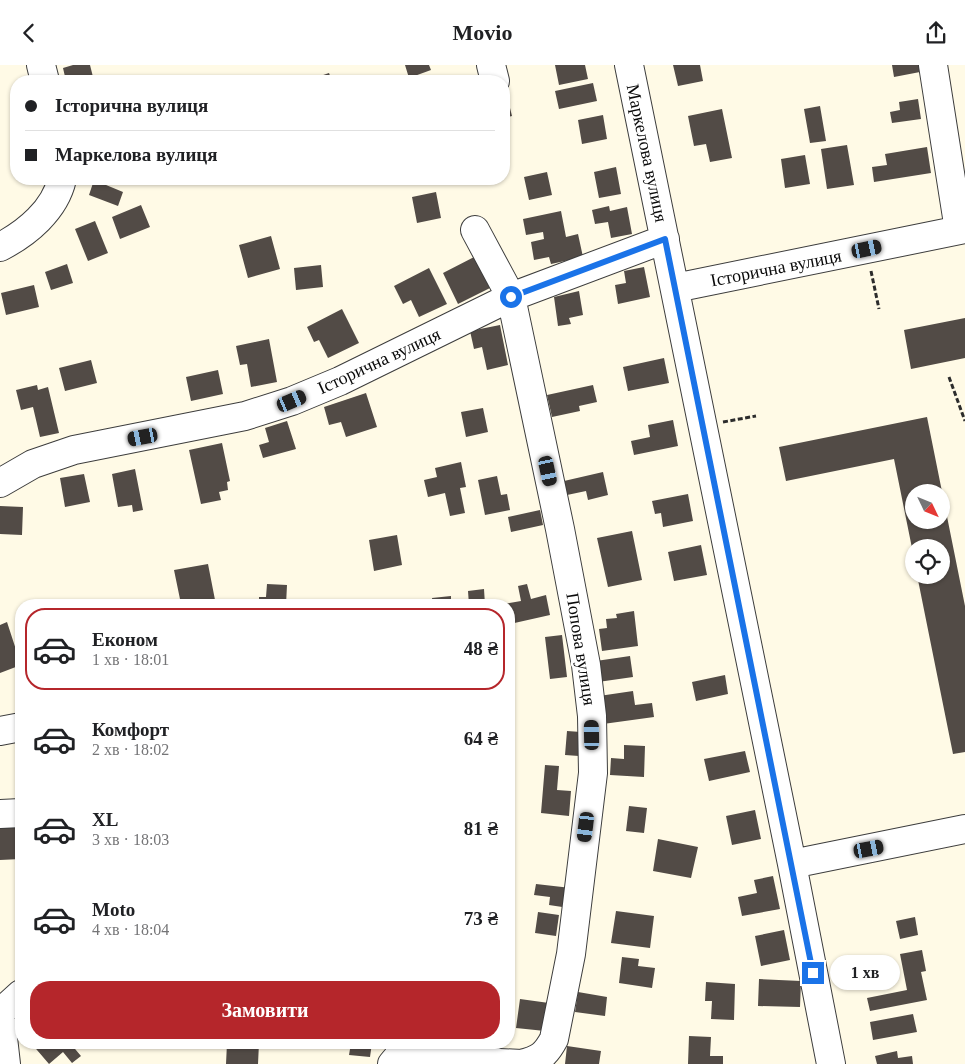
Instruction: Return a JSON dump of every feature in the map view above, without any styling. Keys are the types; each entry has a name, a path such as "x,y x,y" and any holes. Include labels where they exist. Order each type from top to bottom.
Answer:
{"street":[{"name":"Маркелова вулиця","path":"629,65 831,1064"},
{"path":"932,65 962,230"},
{"path":"0,247 19,237 43,215 60,185"},
{"name":"Попова вулиця","path":"396,1055 522,1064 536,1060 547,1052 554,1039 570,954 593,773 592,716 586,665 560,529 511,297 475,230"},
{"name":"Історична вулиця","path":"675,288 962,230"},
{"name":"Історична вулиця","path":"0,483 33,463 74,450 245,416 292,401 340,381 511,297 665,239"},
{"path":"0,731 15,728"},
{"path":"0,814 15,813"},
{"path":"792,864 965,829"},
{"path":"6,1064 1,1012 15,999"}],"path":[{"path":"867,249 879,309"},
{"path":"949,377 965,421"},
{"path":"703,427 756,415"}],"building":[{"path":"73,65 90,65 92,75 65,75 63,68"},
{"path":"405,65 429,65 431,70 417,75 408,75"},
{"path":"555,65 585,65 588,79 559,85"},
{"path":"673,65 700,65 703,81 678,86"},
{"path":"892,65 919,65 920,72 894,77"},
{"path":"593,83 597,101 559,109 555,91"},
{"path":"918,99 921,119 892,123 890,112 900,110 899,102"},
{"path":"820,106 826,141 810,143 804,109"},
{"path":"722,109 732,158 710,162 706,144 694,146 688,116"},
{"path":"603,115 607,139 582,144 578,120"},
{"path":"847,145 854,185 827,189 821,149"},
{"path":"927,147 931,173 874,182 872,167 887,165 885,154"},
{"path":"805,155 810,184 785,188 781,159"},
{"path":"616,167 621,194 599,198 594,172"},
{"path":"547,172 552,195 529,200 524,177"},
{"path":"92,185 106,185 123,192 118,206 89,195"},
{"path":"436,192 441,218 417,223 412,197"},
{"path":"141,205 150,227 120,239 112,217"},
{"path":"609,206 610,211 627,207 632,234 611,238 608,222 595,224 592,210"},
{"path":"561,211 566,237 578,234 583,257 551,264 549,257 534,260 531,242 544,239 543,232 526,235 523,219"},
{"path":"95,221 108,253 88,261 75,229"},
{"path":"271,236 280,269 248,278 239,245"},
{"path":"478,255 494,286 458,304 443,273"},
{"path":"67,264 73,283 51,290 45,272"},
{"path":"321,265 323,287 296,290 294,268"},
{"path":"644,267 650,297 618,304 615,285 626,283 624,271"},
{"path":"429,268 447,304 419,317 411,300 403,304 394,286"},
{"path":"34,285 39,307 6,315 1,293"},
{"path":"579,291 583,315 569,318 571,324 558,326 554,297"},
{"path":"342,309 359,343 328,358 319,340 314,342 307,327"},
{"path":"965,318 965,358 911,369 904,330"},
{"path":"500,325 508,365 487,370 482,347 474,349 470,331"},
{"path":"269,339 277,382 251,387 247,364 240,365 236,346"},
{"path":"664,358 669,383 628,391 623,367"},
{"path":"91,360 97,383 65,391 59,368"},
{"path":"218,370 223,394 191,401 186,377"},
{"path":"37,385 38,390 48,387 59,433 40,437 33,407 21,410 16,390"},
{"path":"593,385 597,402 579,406 580,411 552,417 547,395"},
{"path":"366,393 377,427 346,437 341,422 329,425 324,407"},
{"path":"483,408 488,432 466,437 461,412"},
{"path":"927,417 940,484 905,484 905,513 894,459 786,481 779,447"},
{"path":"673,420 678,446 634,455 631,441 650,437 648,425"},
{"path":"287,421 296,449 263,458 259,445 269,442 265,428"},
{"path":"222,443 230,481 227,482 228,490 219,492 221,500 201,504 189,450"},
{"path":"461,462 466,487 460,488 465,513 450,516 445,493 428,497 424,480 437,477 435,468"},
{"path":"135,469 143,510 133,512 132,505 118,507 112,474"},
{"path":"603,472 608,495 588,500 586,491 567,495 564,481"},
{"path":"84,474 90,502 65,507 60,478"},
{"path":"497,476 501,495 507,494 510,510 485,515 478,480"},
{"path":"688,494 693,521 663,527 661,513 655,514 652,501"},
{"path":"0,506 23,507 22,535 0,534"},
{"path":"540,510 543,525 511,532 508,517"},
{"path":"908,529 950,529 965,606 965,752 953,754 919,584 950,584 950,539 910,539"},
{"path":"632,531 642,580 608,587 597,538"},
{"path":"397,535 402,565 374,571 369,540"},
{"path":"701,545 707,575 674,581 668,552"},
{"path":"208,564 215,599 180,599 174,570"},
{"path":"267,584 287,585 286,599 259,599 259,597 266,597"},
{"path":"527,584 531,599 546,595 550,615 515,623 515,602 521,601 518,586"},
{"path":"484,589 485,599 469,599 468,591"},
{"path":"451,596 451,599 432,598"},
{"path":"634,611 638,646 602,651 599,629 607,628 606,619 617,618 616,614"},
{"path":"7,622 15,647 15,667 0,673 0,625"},
{"path":"562,635 567,677 550,679 545,637"},
{"path":"630,656 633,677 598,682 596,661"},
{"path":"725,675 728,694 696,701 692,682"},
{"path":"633,691 635,705 652,703 654,717 603,724 599,696"},
{"path":"567,731 581,732 579,756 565,755"},
{"path":"624,745 645,746 644,777 610,775 611,758 624,759"},
{"path":"745,751 750,772 709,781 704,759"},
{"path":"545,765 559,766 557,790 571,791 569,816 541,813"},
{"path":"629,806 647,808 644,833 626,831"},
{"path":"755,810 761,839 732,845 726,816"},
{"path":"15,826 15,859 0,860 0,827"},
{"path":"658,839 698,847 691,878 653,871"},
{"path":"773,876 780,909 742,916 738,897 757,893 754,880"},
{"path":"536,884 571,888 569,908 549,905 550,897 534,895"},
{"path":"616,911 654,916 650,948 611,943"},
{"path":"538,912 559,915 556,936 535,933"},
{"path":"915,917 918,935 900,939 896,921"},
{"path":"784,930 790,960 761,966 755,936"},
{"path":"922,950 926,971 921,972 927,1000 870,1011 867,998 907,990 900,954"},
{"path":"622,957 639,959 638,966 655,968 652,988 619,983"},
{"path":"759,979 801,981 800,1007 758,1006"},
{"path":"706,982 735,984 734,1020 711,1019 712,1001 705,1001"},
{"path":"578,992 607,997 605,1016 575,1012"},
{"path":"520,999 549,1003 545,1031 516,1028"},
{"path":"913,1014 917,1032 873,1040 870,1022"},
{"path":"689,1036 711,1037 710,1056 723,1056 723,1064 688,1064"},
{"path":"567,1046 601,1051 599,1064 565,1064"},
{"path":"36,1049 75,1049 81,1056 72,1063 63,1052 49,1064"},
{"path":"227,1049 259,1049 258,1064 226,1064"},
{"path":"350,1049 371,1049 370,1057 349,1055"},
{"path":"897,1051 898,1058 912,1056 913,1064 877,1064 875,1056"}],"route":[{"path":"511,297 665,239 813,973"}]}
